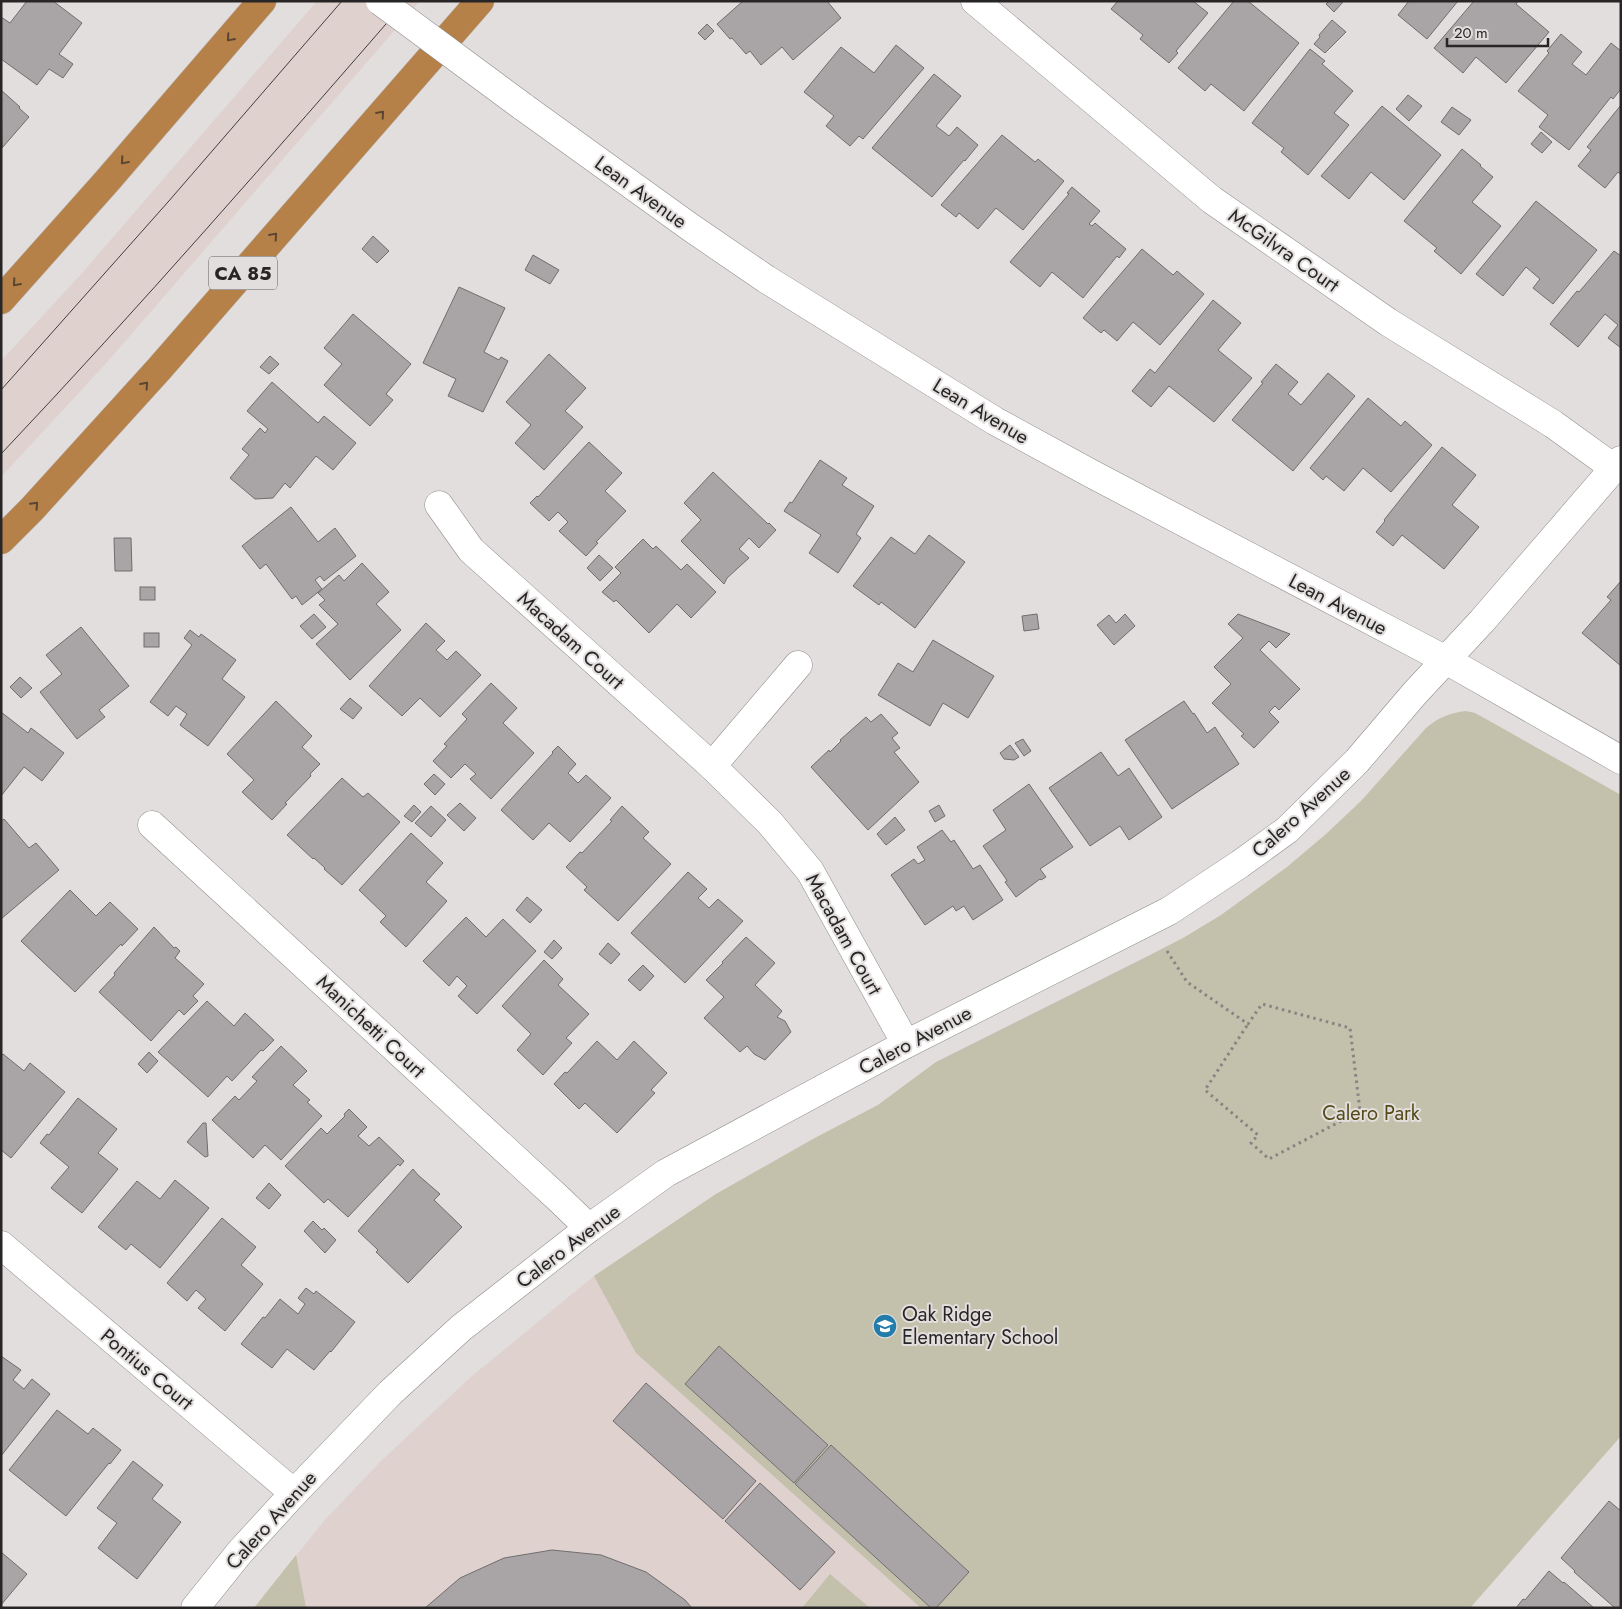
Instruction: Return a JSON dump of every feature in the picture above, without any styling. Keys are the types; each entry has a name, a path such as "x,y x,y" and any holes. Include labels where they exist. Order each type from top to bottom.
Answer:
{"highway":[{"path":"1,300 262,1"},
{"name":"CA 85","path":"1,540 32,509 159,369 480,1"}],"street":[{"name":"Lean Avenue","path":"380,1 690,227 766,278 996,421 1092,474 1446,660 1621,760"},
{"name":"McGilvra Court","path":"975,1 1212,200 1388,322 1617,464"},
{"name":"Calero Avenue","path":"195,1608 240,1552 390,1393 461,1328 589,1228 666,1174 906,1044 1169,910 1240,864 1287,830 1357,761 1415,693 1482,621 1617,464"},
{"name":"Macadam Court","path":"439,506 471,550 712,766 770,823 810,871 906,1044"},
{"path":"712,766 798,665"},
{"name":"Manichetti Court","path":"152,824 589,1228"},
{"name":"Pontius Court","path":"1,1245 294,1493"}],"path":[{"path":"1167,951 1187,982 1248,1024"},
{"path":"1262,1004 1350,1028 1360,1111 1269,1159 1251,1143 1258,1135 1204,1090 1248,1024 1262,1004"}],"shaded area":[{"path":"317,1 420,1 109,360 1,477 1,361 83,272"},
{"name":"Oak Ridge Elementary School","path":"936,1062 1508,1564 1470,1608 254,1608 324,1521 380,1462 472,1376 594,1276 716,1194 878,1105"}],"green space":[{"name":"Calero Park","path":"1466,711 1475,713 1621,795 1621,1436 1470,1608 921,1608 636,1353 594,1276 716,1194 878,1105 936,1062 1183,938 1221,915 1287,867 1326,834 1361,801 1426,728 1445,716"},
{"path":"296,1555 306,1608 254,1608"},
{"path":"830,1574 870,1608 802,1608"}],"building":[{"path":"27,1 53,1 82,23 59,54 73,64 63,78 49,69 37,85 1,59 1,17 10,23"},
{"path":"743,1 827,1 841,18 793,60 782,47 761,65 750,51 746,54 717,24"},
{"path":"1118,1 1193,1 1208,13 1176,51 1178,53 1169,63 1140,39 1143,35 1111,9"},
{"path":"1234,1 1248,1 1299,43 1244,111 1211,84 1205,91 1178,68"},
{"path":"1329,1 1343,2 1334,12 1326,4"},
{"path":"1409,1 1458,1 1427,39 1398,15"},
{"path":"1474,1 1518,1 1516,4 1549,32 1506,83 1476,57 1463,73 1434,48"},
{"path":"1332,20 1346,32 1325,53 1314,44"},
{"path":"707,24 714,31 705,40 698,33"},
{"path":"1561,34 1582,52 1572,64 1586,75 1611,43 1621,51 1621,89 1613,99 1611,97 1569,150 1539,127 1548,115 1518,91 1549,53 1547,51"},
{"path":"896,45 924,68 863,139 859,136 850,146 826,126 834,116 804,92 841,47 874,73"},
{"path":"1310,49 1325,61 1322,64 1353,91 1334,113 1349,125 1308,175 1281,152 1284,148 1252,123"},
{"path":"934,74 961,96 936,126 949,136 957,127 978,145 932,197 872,148"},
{"path":"1,90 29,117 2,148"},
{"path":"1408,95 1422,106 1409,121 1396,109"},
{"path":"1621,105 1621,175 1618,172 1605,188 1578,166 1591,150 1587,147"},
{"path":"1382,106 1441,155 1404,200 1371,172 1349,199 1321,176"},
{"path":"1452,107 1471,120 1459,135 1441,122"},
{"path":"1541,132 1552,142 1542,153 1531,144"},
{"path":"1002,135 1035,162 1038,159 1064,181 1023,230 996,208 978,229 959,213 956,217 941,205"},
{"path":"1462,149 1493,177 1472,202 1501,226 1461,274 1434,251 1437,248 1404,221"},
{"path":"1072,187 1100,211 1089,224 1092,226 1095,223 1126,249 1119,258 1117,256 1083,298 1052,272 1040,287 1010,262 1069,194 1067,193"},
{"path":"1536,201 1597,250 1553,304 1533,288 1540,279 1526,267 1503,296 1476,274"},
{"path":"373,236 389,251 377,263 362,249"},
{"path":"1142,249 1173,275 1177,271 1204,294 1160,345 1133,322 1117,341 1104,330 1101,333 1083,318"},
{"path":"1614,251 1621,256 1621,348 1608,338 1618,325 1605,314 1578,347 1550,324"},
{"path":"533,255 559,270 550,284 525,270"},
{"path":"459,287 505,308 484,352 499,360 501,357 508,361 483,412 448,396 456,379 423,363"},
{"path":"1213,300 1241,323 1218,350 1252,378 1214,422 1169,386 1151,407 1132,391 1150,369 1155,373"},
{"path":"353,314 411,364 386,394 393,400 370,426 324,385 342,364 324,348"},
{"path":"549,354 586,388 565,411 583,427 544,470 515,443 531,425 506,402"},
{"path":"270,356 279,364 269,374 260,367"},
{"path":"1276,364 1298,382 1288,394 1301,405 1328,373 1355,396 1293,471 1232,420 1263,383 1261,382"},
{"path":"272,382 318,423 324,416 356,443 333,470 316,456 290,488 285,483 273,498 255,499 230,478 249,455 242,449 260,428 265,433 268,429 247,411"},
{"path":"1368,398 1401,426 1405,421 1432,445 1391,492 1363,468 1344,491 1326,476 1323,480 1310,468"},
{"path":"589,442 622,473 605,491 626,511 596,542 598,543 586,556 559,531 568,522 558,512 549,521 530,503 538,497"},
{"path":"1442,447 1476,475 1452,505 1479,527 1444,569 1402,535 1393,546 1376,532"},
{"path":"820,460 847,478 842,485 874,506 856,534 861,538 838,573 809,553 821,535 784,511 790,502 792,503"},
{"path":"713,472 776,530 759,548 749,538 739,549 749,558 727,578 724,584 681,541 701,520 684,503"},
{"path":"291,507 318,542 335,528 356,556 324,581 320,576 315,580 322,589 302,605 296,596 292,599 266,564 260,569 242,546"},
{"path":"929,535 965,562 915,628 881,602 879,605 853,586 891,537 915,554"},
{"path":"114,538 131,538 132,571 115,571"},
{"path":"643,539 653,549 656,546 681,570 687,564 716,592 691,618 677,604 649,633 616,600 614,602 602,592 621,573 615,567"},
{"path":"599,555 613,568 600,581 587,568"},
{"path":"362,563 389,592 376,604 401,630 350,680 316,644 338,624 319,605 325,600 318,593 339,575 344,581"},
{"path":"1621,581 1621,666 1582,633 1611,600 1607,597"},
{"path":"140,587 155,587 155,600 140,600"},
{"path":"314,614 326,627 312,639 300,626"},
{"path":"1037,614 1039,629 1024,631 1022,616"},
{"path":"1125,614 1135,626 1114,645 1097,625 1109,615 1116,623"},
{"path":"1238,614 1290,634 1276,648 1269,641 1260,650 1300,689 1279,710 1275,706 1269,712 1279,722 1254,748 1241,736 1244,734 1212,703 1231,684 1214,667 1243,638 1228,624"},
{"path":"426,623 445,641 436,650 447,660 456,651 481,675 440,717 420,698 402,716 369,686"},
{"path":"81,627 129,686 99,710 105,717 77,739 40,692 62,674 46,655"},
{"path":"190,630 199,637 201,634 236,660 222,679 245,697 208,746 180,725 187,714 176,706 168,716 150,702 192,645 184,638"},
{"path":"144,633 159,633 159,647 144,647"},
{"path":"933,640 994,676 968,718 943,703 930,726 878,695 898,663 913,672"},
{"path":"20,677 32,688 21,698 10,687"},
{"path":"491,683 517,708 503,723 534,753 491,799 470,779 476,774 465,764 451,778 433,761 447,746 444,744 467,719 462,714"},
{"path":"350,698 362,708 353,719 340,709"},
{"path":"276,701 312,736 302,747 320,764 272,820 242,792 254,780 227,754"},
{"path":"1184,701 1207,733 1215,727 1239,764 1172,809 1125,740"},
{"path":"1,712 28,733 31,728 64,753 42,781 24,767 1,796"},
{"path":"881,714 898,733 892,738 900,748 894,752 919,782 868,830 811,767 829,750 830,752 840,740 866,717 871,722"},
{"path":"1023,739 1031,751 1024,756 1015,743"},
{"path":"1010,745 1019,757 1014,760 1004,759 1000,753"},
{"path":"558,746 576,764 568,773 578,783 586,775 611,798 570,842 549,823 533,840 501,810"},
{"path":"1101,752 1118,776 1129,768 1162,817 1129,840 1120,826 1090,846 1049,788"},
{"path":"434,774 445,784 435,795 424,784"},
{"path":"342,778 363,797 368,793 400,822 342,885 287,835"},
{"path":"1029,784 1073,847 1040,869 1046,877 1040,879 1016,897 983,846 1006,830 993,810"},
{"path":"460,803 476,818 464,831 447,815"},
{"path":"414,805 421,812 412,822 404,816"},
{"path":"939,805 945,816 935,822 929,811"},
{"path":"431,806 446,820 431,837 415,823"},
{"path":"622,806 649,832 643,838 671,864 618,921 584,890 587,887 566,867 612,821 610,820"},
{"path":"895,817 905,830 886,845 877,834"},
{"path":"4,819 29,848 36,843 59,870 1,919 1,821"},
{"path":"942,830 951,842 954,840 973,869 980,865 1003,900 973,920 964,906 956,911 953,906 925,925 891,875 914,859 918,864 925,860 917,847"},
{"path":"411,833 443,863 426,882 447,901 406,947 380,922 386,916 359,890"},
{"path":"688,872 707,889 698,898 709,908 718,899 743,921 685,983 631,933"},
{"path":"70,890 96,916 110,902 138,929 75,992 21,941"},
{"path":"527,897 542,910 530,923 516,910"},
{"path":"466,917 486,937 503,919 536,951 477,1014 458,996 467,986 457,976 449,986 423,961"},
{"path":"154,927 174,948 176,947 180,951 175,958 204,984 193,996 198,1001 184,1015 179,1010 151,1041 99,992"},
{"path":"746,937 775,963 755,985 782,1011 777,1017 785,1021 791,1032 765,1060 754,1054 747,1046 740,1052 704,1018 724,997 706,980"},
{"path":"554,940 562,948 552,959 544,952"},
{"path":"608,943 620,954 611,964 599,954"},
{"path":"544,960 563,979 558,985 589,1014 566,1038 572,1043 543,1075 517,1050 531,1034 502,1006"},
{"path":"643,965 654,976 640,991 628,980"},
{"path":"207,1001 234,1026 245,1013 274,1040 263,1051 261,1050 232,1081 227,1076 208,1097 158,1052"},
{"path":"597,1041 617,1060 634,1041 667,1073 651,1090 655,1093 617,1133 585,1103 579,1109 554,1084"},
{"path":"281,1046 307,1071 293,1085 310,1100 307,1102 322,1116 281,1160 265,1145 253,1158 212,1120 235,1096 239,1100 257,1081 252,1077"},
{"path":"149,1052 158,1061 147,1073 138,1064"},
{"path":"3,1054 24,1071 30,1063 65,1092 11,1158 1,1150 1,1056"},
{"path":"78,1098 117,1129 98,1153 118,1169 82,1213 51,1188 69,1167 40,1143 47,1134 49,1135"},
{"path":"349,1109 367,1127 358,1136 369,1146 379,1137 404,1161 400,1166 398,1164 348,1217 328,1199 324,1203 285,1166 321,1128 327,1134 345,1116 344,1114"},
{"path":"203,1123 206,1123 208,1156 205,1157 187,1142"},
{"path":"413,1169 440,1194 434,1200 462,1227 408,1283 376,1252 378,1250 358,1231"},
{"path":"175,1180 209,1208 160,1268 131,1244 126,1250 98,1227 137,1181 160,1199"},
{"path":"269,1183 281,1195 269,1209 256,1198"},
{"path":"222,1218 256,1247 241,1265 263,1284 225,1331 198,1308 206,1299 196,1290 187,1301 167,1283"},
{"path":"313,1221 322,1230 324,1228 336,1240 325,1253 304,1231"},
{"path":"306,1288 314,1294 316,1291 355,1322 314,1370 287,1349 272,1368 241,1344 280,1299 298,1314 305,1304 298,1298"},
{"path":"719,1346 828,1445 794,1483 685,1384"},
{"path":"1,1356 21,1370 13,1380 24,1389 32,1379 50,1394 1,1456"},
{"path":"646,1383 756,1481 723,1519 613,1421"},
{"path":"57,1410 88,1434 93,1428 121,1450 66,1516 9,1470"},
{"path":"831,1445 969,1572 936,1608 931,1608 795,1484"},
{"path":"133,1461 163,1485 152,1499 181,1522 137,1579 98,1548 117,1523 97,1508"},
{"path":"760,1483 835,1552 800,1590 725,1521"},
{"path":"1609,1501 1621,1511 1621,1608 1615,1608 1561,1558"},
{"path":"552,1550 601,1555 646,1572 685,1600 692,1608 425,1608 460,1578 504,1558"},
{"path":"1,1552 27,1574 1,1605"},
{"path":"1549,1571 1564,1582 1594,1608 1516,1608"}],"tram line":[{"path":"1,390 168,202 342,1"},
{"path":"1,454 155,286 406,1"}],"place":[{"name":"Oak Ridge Elementary School","path":"885,1326"}]}
